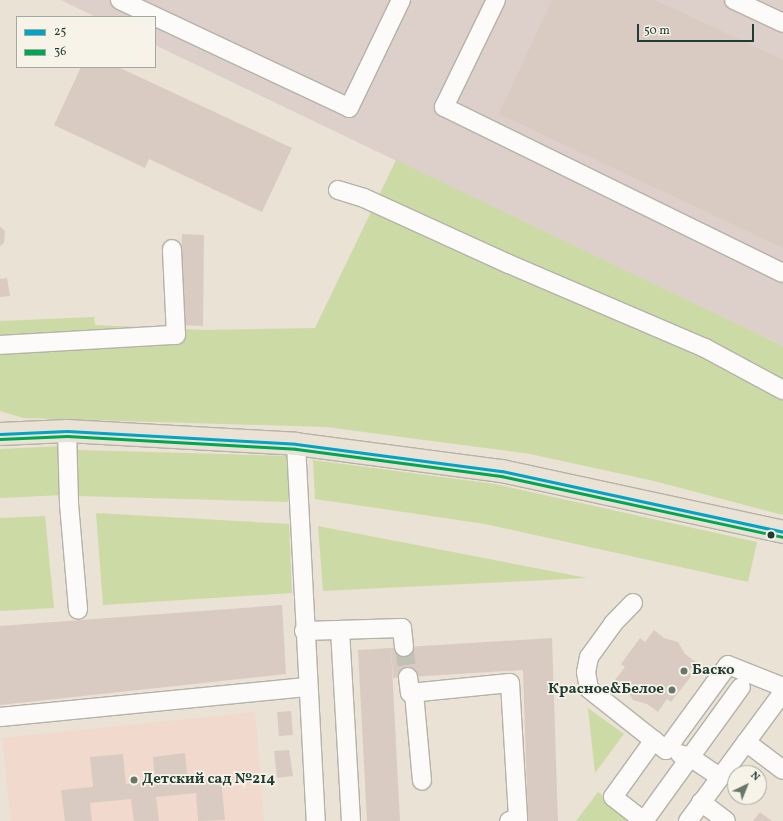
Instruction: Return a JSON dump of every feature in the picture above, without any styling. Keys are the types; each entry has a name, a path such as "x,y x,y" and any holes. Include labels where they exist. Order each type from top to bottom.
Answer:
{"main road":[{"path":"0,434 67,431 296,444 502,471 783,532"}],"street":[{"path":"120,0 154,16"},
{"path":"156,17 349,108 401,0"},
{"path":"496,0 444,107 783,273"},
{"path":"734,0 783,24"},
{"path":"338,190 364,198 509,264 705,348 783,390"},
{"path":"0,345 176,335 172,249"},
{"path":"67,431 69,504 78,610"},
{"path":"296,444 304,631 316,821"},
{"path":"633,603 613,624 589,657 586,672 589,688 660,745 690,757 720,777"},
{"path":"304,631 402,628 404,647"},
{"path":"340,630 351,821"},
{"path":"688,821 782,694 728,665 660,745 613,797 644,821 741,687"},
{"path":"422,781 411,685 510,683 518,819 509,821"},
{"path":"0,717 308,687"},
{"path":"746,742 783,770"},
{"path":"701,802 726,821"}],"shaded area":[{"path":"61,0 783,0 783,346 156,45 156,16 94,16"},
{"name":"Детский сад №214","path":"255,712 264,821 11,821 2,738"}],"green space":[{"path":"396,160 783,346 783,515 654,481 530,454 326,427 23,418 0,411 0,321 94,317 95,325 206,330 315,328"},
{"path":"62,446 64,495 0,498 0,449"},
{"path":"78,450 289,456 288,502 77,496"},
{"path":"313,460 495,484 757,542 748,582 485,524 315,499"},
{"path":"96,513 289,524 292,593 103,605"},
{"path":"45,516 54,608 0,611 0,518"},
{"path":"318,526 587,578 323,591"},
{"path":"588,708 624,734 595,773"},
{"path":"598,792 636,821 576,821"}],"building":[{"path":"552,0 655,0 783,60 783,248 499,114"},
{"path":"81,68 120,68 292,148 262,212 149,159 145,168 54,125"},
{"path":"0,226 5,231 4,243 0,246"},
{"path":"182,234 204,235 203,326 180,325"},
{"path":"7,278 10,296 0,297 0,279"},
{"path":"282,605 286,674 0,705 0,626"},
{"path":"654,630 664,638 678,642 685,654 696,662 688,672 692,675 671,702 667,699 658,712 647,704 633,700 626,688 615,680 625,667 621,664 640,638 645,642"},
{"path":"552,638 558,821 528,821 523,670 393,678 391,648"},
{"path":"391,648 400,821 367,821 358,650"},
{"path":"291,711 293,735 279,736 277,712"},
{"path":"289,750 293,776 277,778 274,751"},
{"path":"185,753 188,782 221,779 225,820 198,821 196,793 156,797 159,821 134,821 131,799 90,803 92,821 65,821 61,790 93,787 90,757 123,754 126,784 155,781 153,757"},
{"path":"760,812 772,821 753,821"}],"tunnel":[{"path":"404,647 408,677"}],"transit line":[{"name":"25","path":"0,434 67,431 296,444 502,471 783,532"},
{"name":"36","path":"0,439 67,436 296,449 501,476 782,537"}],"place":[{"name":"Баско","path":"684,671"},
{"name":"Красное&Белое","path":"672,690"},
{"name":"Детский сад №214","path":"134,780"}]}
